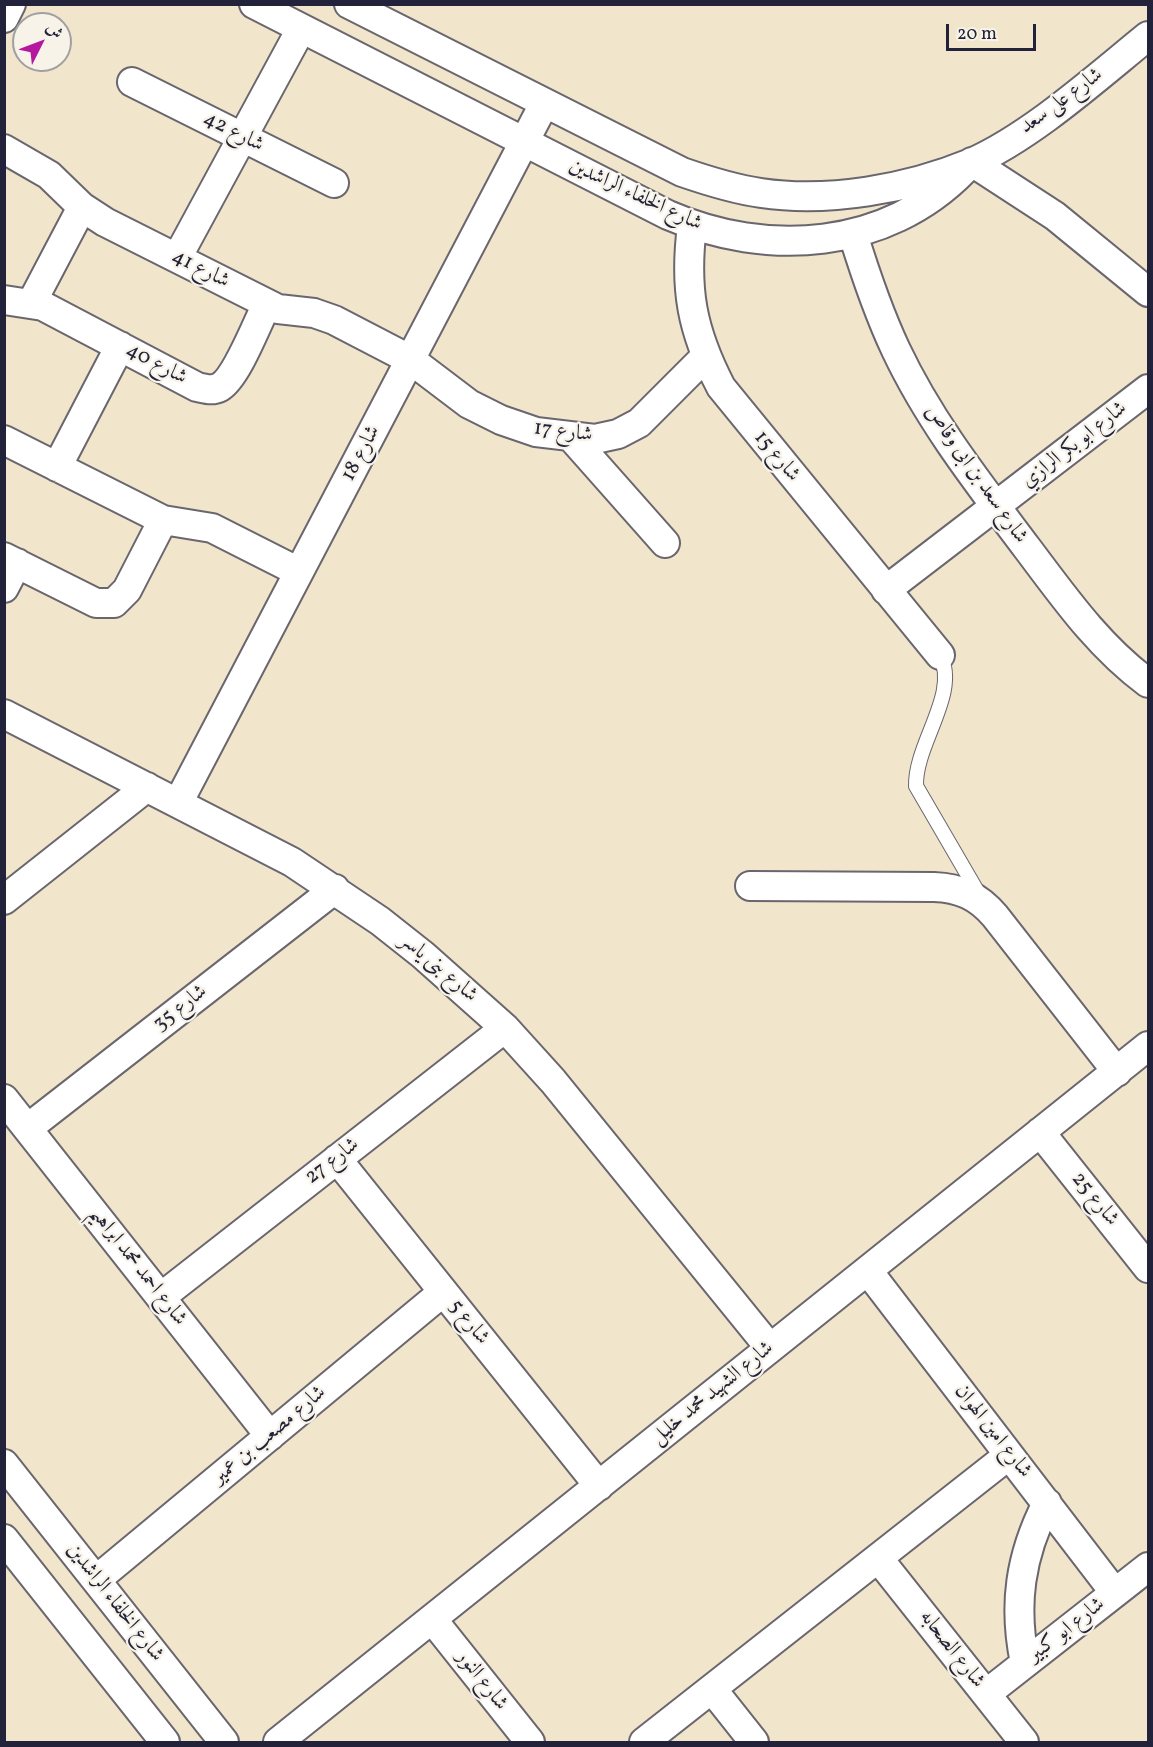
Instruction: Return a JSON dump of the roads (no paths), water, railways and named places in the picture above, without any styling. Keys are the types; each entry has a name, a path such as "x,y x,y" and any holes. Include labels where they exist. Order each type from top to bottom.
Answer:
{"street":[{"path":"4,18 11,4"},
{"name":"شارع الخلفاء الراشدين","path":"254,4 524,143 692,226 723,235 755,241 820,240 853,234 906,214 939,193 972,162"},
{"name":"شارع الخلفاء الراشدين","path":"349,4 682,172 721,186 762,193 803,196 911,182 972,162"},
{"path":"177,258 301,29"},
{"name":"شارع على سعد","path":"972,162 1039,121 1149,36"},
{"name":"شارع 42","path":"132,82 334,183"},
{"name":"شارع 18","path":"178,803 544,104"},
{"name":"شارع 41","path":"4,149 49,175 82,207 105,222 267,304 290,312 324,316 411,360"},
{"path":"972,162 1055,216 1149,292"},
{"path":"32,302 82,207"},
{"name":"شارع 15","path":"692,226 687,259 688,292 694,326 705,357 721,387 940,655"},
{"name":"شارع سعد بن ابى وقاص","path":"853,234 872,293 901,359 958,457 1090,630 1149,683"},
{"name":"شارع 40","path":"4,300 32,302 197,387 213,389 220,387 231,375 267,304"},
{"path":"57,466 120,346"},
{"name":"شارع 17","path":"411,360 439,383 485,412 536,432 596,439 618,434 639,423 705,357"},
{"name":"شارع ابو بكر الرازي","path":"886,590 1149,389"},
{"path":"572,438 665,543"},
{"path":"4,440 163,520 212,528 299,572"},
{"path":"9,570 96,603 114,603 127,590 163,520"},
{"name":"شارع بنى ياسر","path":"4,714 247,837 335,890 423,955 505,1028 553,1081 770,1348"},
{"path":"4,900 147,787"},
{"path":"750,886 948,888 975,896 986,905 1117,1071"},
{"name":"شارع 35","path":"28,1128 335,890"},
{"name":"شارع 27","path":"161,1297 505,1028"},
{"name":"شارع الشهيد محمد خليل","path":"278,1743 1149,1046"},
{"name":"شارع احمد محمد ابراهيم","path":"4,1099 270,1436"},
{"name":"شارع 25","path":"1040,1132 1149,1268"},
{"name":"شارع 5","path":"337,1159 599,1486"},
{"name":"شارع امين الهوان","path":"868,1271 1115,1593"},
{"name":"شارع مصعب بن عمير","path":"96,1580 443,1292"},
{"path":"644,1743 1009,1455"},
{"name":"شارع الخلفاء الراشدين","path":"4,1464 224,1743"},
{"path":"1025,1663 1019,1636 1019,1581 1025,1554 1047,1503"},
{"path":"4,1539 165,1743"},
{"name":"شارع الصحابه","path":"878,1558 1024,1743"},
{"name":"شارع ابو كبير","path":"986,1694 1149,1567"},
{"name":"شارع النور","path":"432,1619 530,1743"},
{"path":"712,1689 754,1743"}],"lane":[{"path":"940,655 947,674 946,683 917,765 916,786 919,796 986,905"}]}
